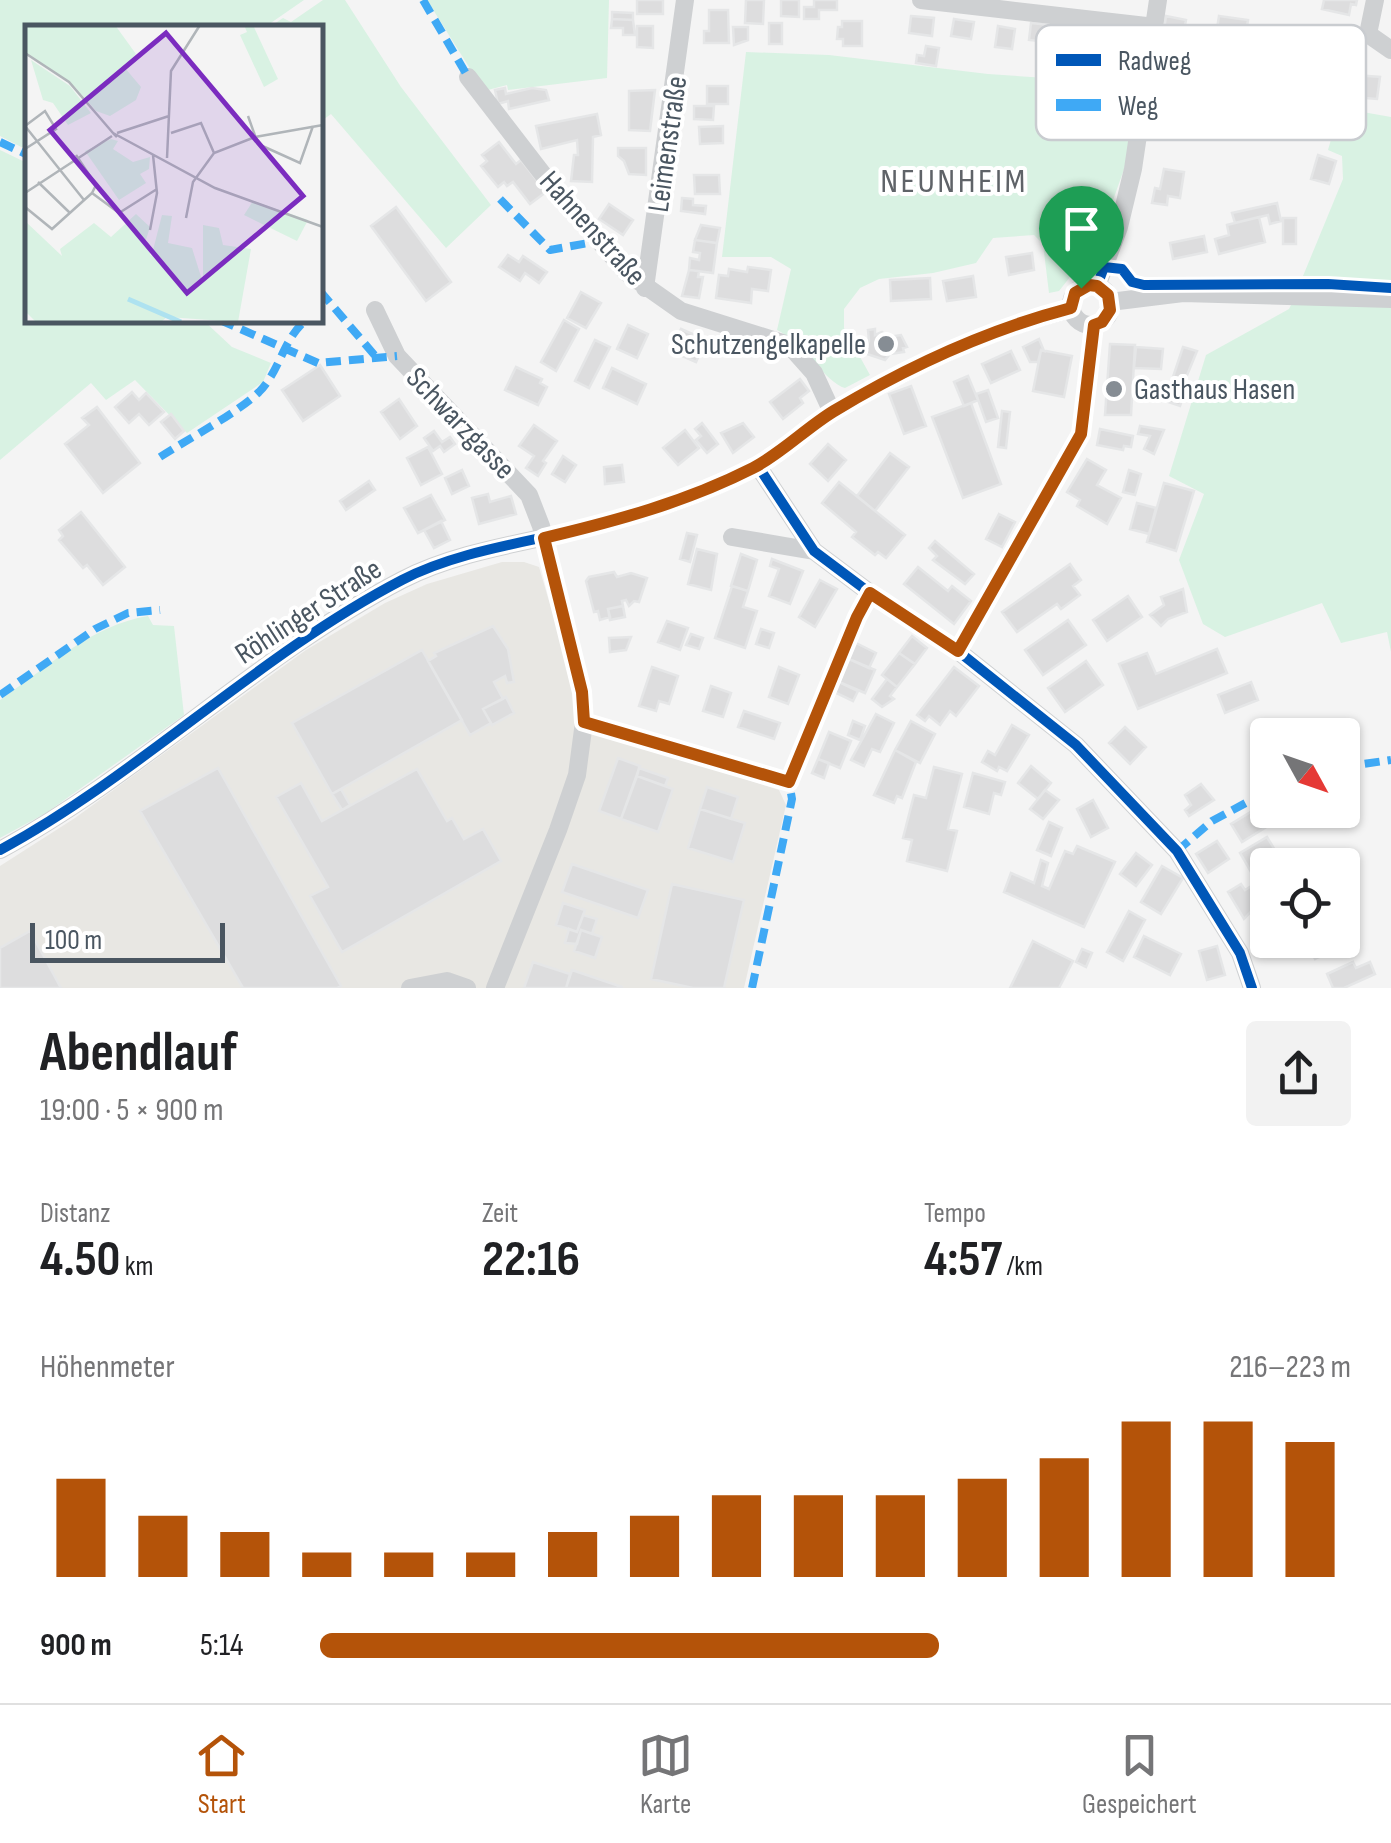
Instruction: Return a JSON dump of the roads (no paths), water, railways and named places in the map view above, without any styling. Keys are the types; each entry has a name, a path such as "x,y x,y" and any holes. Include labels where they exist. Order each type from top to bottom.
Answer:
{"street":[{"name":"Leimenstraße","path":"646,288 685,0"},
{"path":"921,0 1138,25"},
{"path":"1155,25 1158,0"},
{"path":"1375,0 1368,34 1391,50"},
{"name":"Hahnenstraße","path":"468,76 555,190 646,288 680,311 789,345 814,372 832,412"},
{"path":"1097,286 1118,227 1138,140"},
{"path":"1089,285 1097,286 1110,302 1107,316 1094,325 1079,322 1071,308 1075,293 1089,285"},
{"path":"1110,302 1184,293 1391,299"},
{"name":"Röhlinger Straße","path":"0,850 127,768 304,638 354,606 428,568 648,512 683,499 758,466 832,412 958,344 1071,308"},
{"name":"Schwarzgasse","path":"375,310 396,356 528,495 544,538 582,692 584,722 577,774 495,988"},
{"path":"958,651 1081,434 1094,325"},
{"path":"758,466 814,551 958,651 1076,745 1177,851 1240,953 1252,988"},
{"path":"732,537 814,551"},
{"path":"584,722 789,782 870,593"},
{"path":"410,988 447,981 467,988"}],"place":[{"name":"Schutzengelkapelle","path":"886,344"},
{"name":"Gasthaus Hasen","path":"1114,389"}],"district":[{"name":"NEUNHEIM","path":"954,180"}]}
